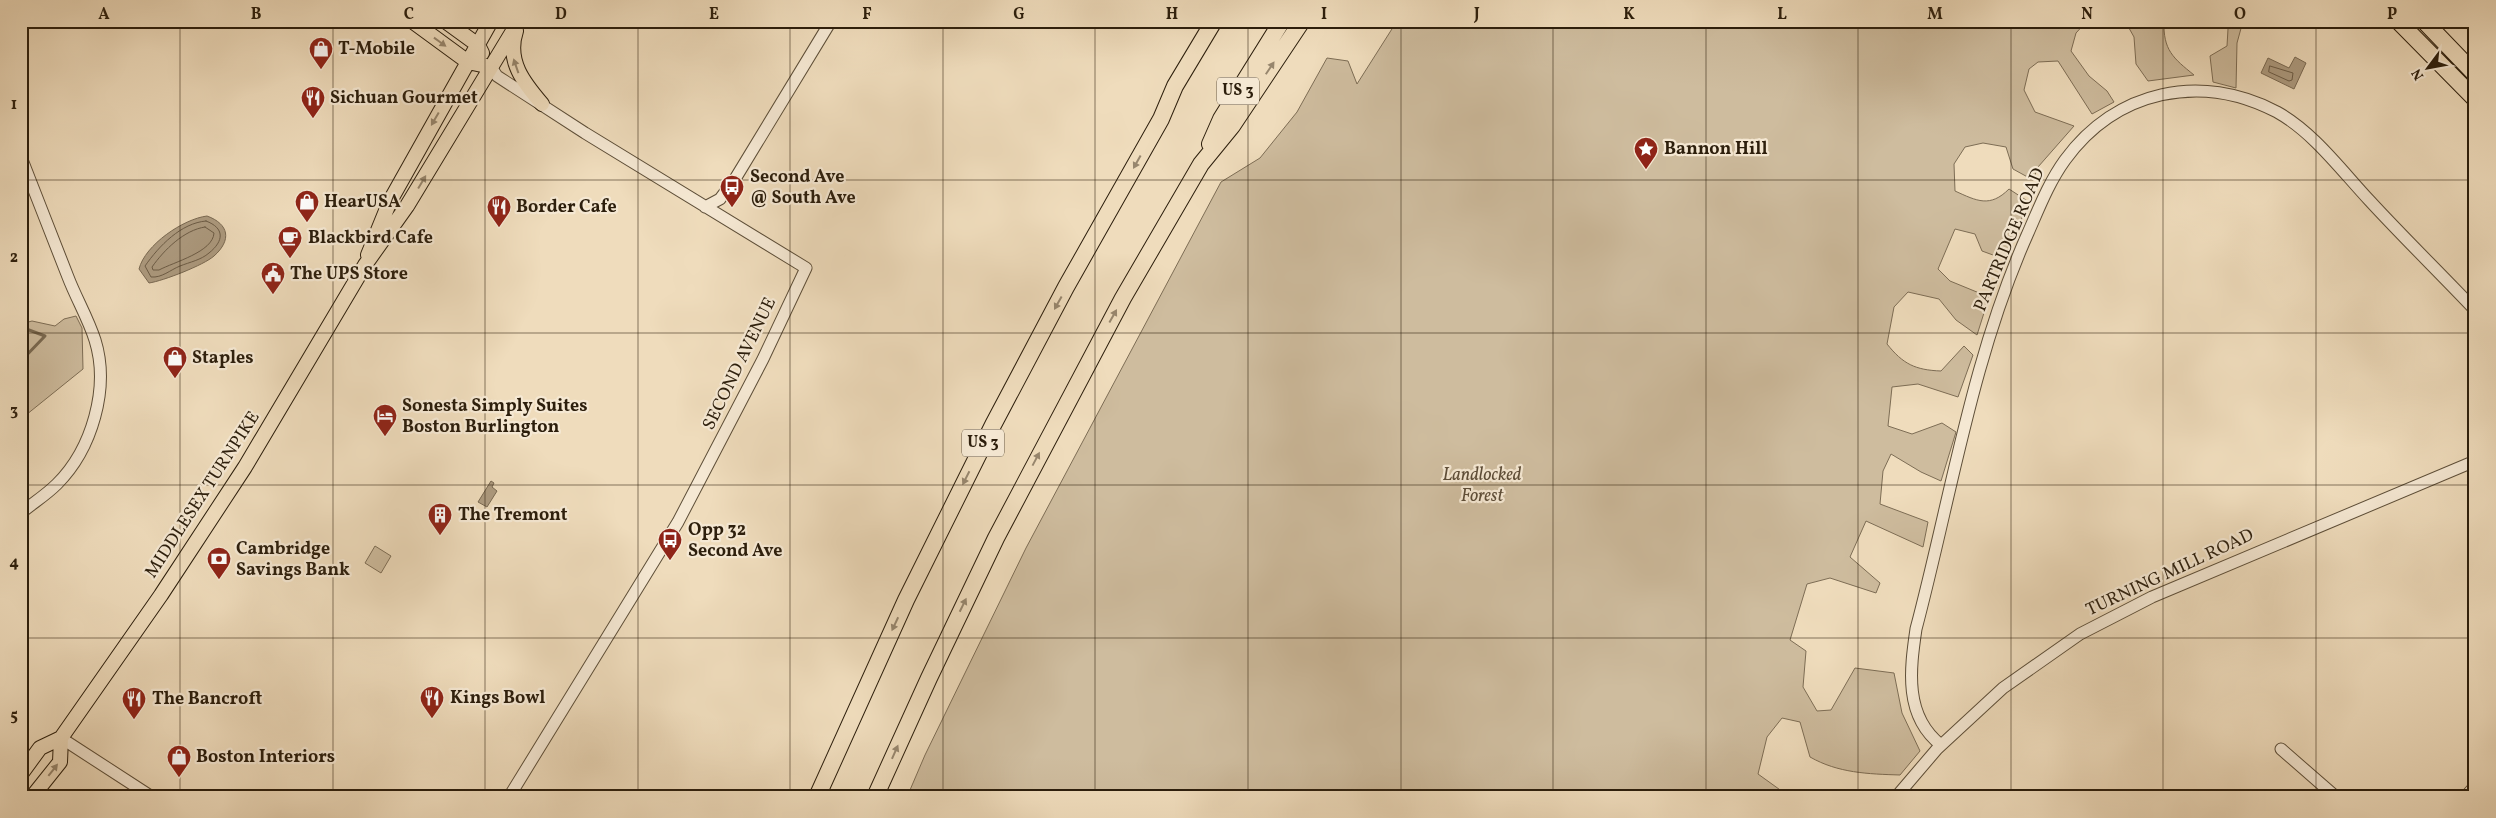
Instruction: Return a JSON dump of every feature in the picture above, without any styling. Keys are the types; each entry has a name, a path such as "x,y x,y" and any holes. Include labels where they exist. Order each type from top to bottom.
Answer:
{"highway":[{"name":"US 3","path":"817,797 902,609 970,468 1057,304 1161,119 1175,86 1214,21"},
{"path":"1161,119 1183,90 1224,21"},
{"name":"US 3","path":"875,797 945,642 1031,470 1118,307 1201,164 1222,119 1282,21"},
{"path":"1201,164 1232,126 1302,21"},
{"path":"2398,21 2475,98"},
{"path":"2424,21 2475,74"},
{"path":"2472,21 2475,24"}],"main road":[{"path":"412,21 468,62 491,67"},
{"path":"445,21 478,46 491,67"},
{"name":"MIDDLESEX TURNPIKE","path":"364,265 390,201 491,21"},
{"path":"519,21 514,35 514,59 518,73 542,104"},
{"name":"MIDDLESEX TURNPIKE","path":"21,774 40,748 61,738 208,524 265,434 364,265 407,206 519,21"},
{"path":"32,797 60,762 61,738"}],"street":[{"path":"21,26 25,21"},
{"path":"705,208 720,199 735,179 831,21"},
{"name":"SECOND AVENUE","path":"491,67 497,76 579,130 806,268 758,368 678,522 509,797"},
{"name":"PARTRIDGE ROAD","path":"1941,745 1926,729 1913,703 1911,662 1916,629 1983,354 2001,298 2052,179 2069,154 2089,132 2109,116 2135,103 2174,92 2201,90 2244,97 2281,115 2312,139 2475,310"},
{"path":"21,157 92,333 98,352 100,375 92,424 76,459 57,484 21,513"},
{"name":"TURNING MILL ROAD","path":"1896,797 1941,745 2003,688 2072,639 2113,615 2475,460"},
{"path":"61,738 152,797"},
{"path":"2281,749 2336,797"},
{"path":"2465,797 2475,786"}],"green space":[{"name":"Landlocked Forest","path":"1397,21 2087,21 2076,33 2071,51 2089,76 2107,91 2114,102 2092,114 2058,61 2038,62 2029,69 2024,90 2035,112 2074,126 2038,167 2033,180 2013,169 2006,147 1983,143 1965,147 1954,164 1955,191 1970,198 1989,201 1996,199 2009,189 2029,202 2004,259 1982,251 1975,234 1955,229 1938,269 1950,281 1989,297 1977,335 1956,320 1939,299 1908,292 1894,307 1887,344 1899,357 1910,365 1941,371 1964,346 1973,355 1958,397 1918,384 1892,387 1888,426 1912,434 1942,423 1956,432 1941,481 1921,472 1891,454 1883,471 1880,504 1928,522 1923,547 1866,521 1850,557 1880,583 1876,593 1830,578 1807,584 1790,640 1806,651 1803,687 1817,711 1831,710 1855,668 1894,673 1902,713 1920,751 1900,775 1865,773 1842,769 1810,757 1800,722 1782,718 1767,737 1758,774 1783,792 1810,797 907,797 925,755 1026,548 1221,182 1260,158 1297,112 1327,58 1348,61 1357,84"},
{"path":"2125,21 2164,21 2165,39 2171,52 2194,75 2148,81 2136,64 2134,37"},
{"path":"2219,21 2243,21 2237,43 2236,88 2213,82 2210,56 2227,46 2228,29"},
{"path":"76,316 82,328 83,369 21,419 21,324 32,321 55,326 64,319"},
{"path":"375,546 391,556 381,573 365,563"}],"water":[{"path":"2295,57 2306,63 2294,89 2261,73 2268,58 2289,68"},
{"path":"207,216 220,223 226,233 224,244 220,250 209,260 193,268 149,283 139,269 149,251 157,242 177,228 197,218"},
{"path":"491,481 494,483 492,487 497,491 487,507 478,502"}],"waterway":[{"path":"21,327 45,336 21,361"}],"place":[{"name":"T-Mobile","path":"321,70"},
{"name":"Sichuan Gourmet","path":"313,119"},
{"name":"Bannon Hill","path":"1646,170"},
{"name":"Second Ave @ South Ave","path":"732,208"},
{"name":"HearUSA","path":"307,223"},
{"name":"Border Cafe","path":"499,228"},
{"name":"Blackbird Cafe","path":"290,259"},
{"name":"The UPS Store","path":"273,295"},
{"name":"Staples","path":"175,379"},
{"name":"Sonesta Simply Suites Boston Burlington","path":"385,437"},
{"name":"The Tremont","path":"440,536"},
{"name":"Opp 32 Second Ave","path":"670,561"},
{"name":"Cambridge Savings Bank","path":"219,580"},
{"name":"Kings Bowl","path":"432,719"},
{"name":"The Bancroft","path":"134,720"},
{"name":"Boston Interiors","path":"179,778"}]}
